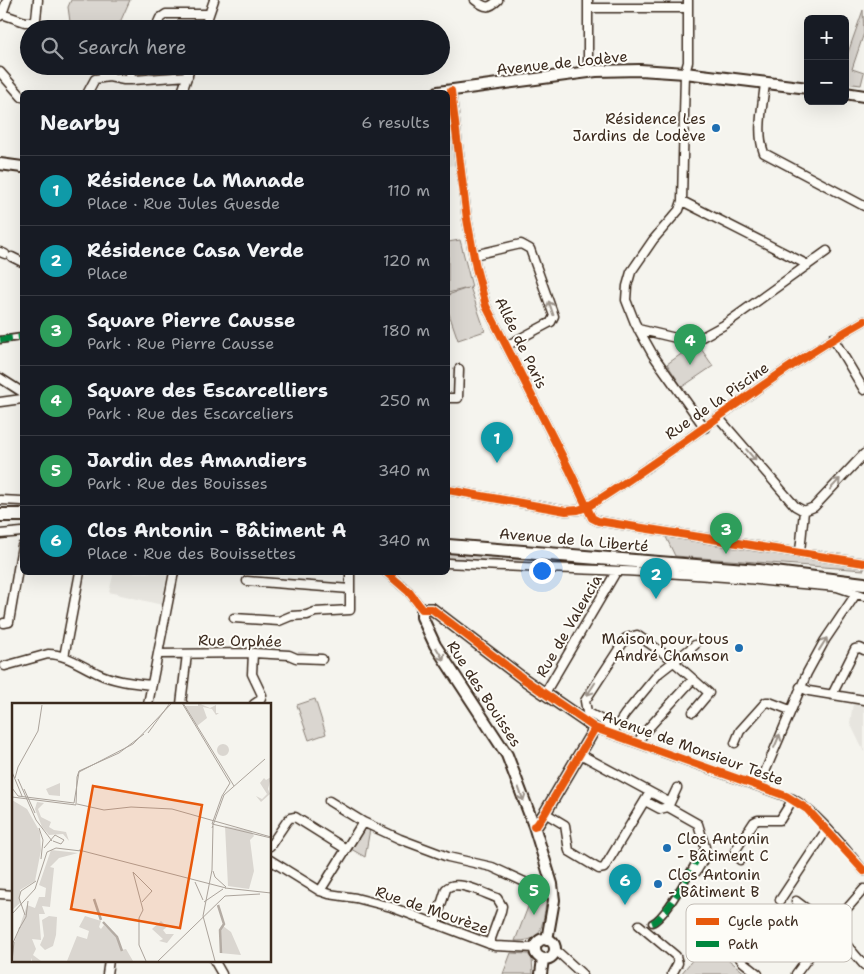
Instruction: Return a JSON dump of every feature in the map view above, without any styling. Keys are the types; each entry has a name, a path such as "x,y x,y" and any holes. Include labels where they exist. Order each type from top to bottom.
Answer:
{"main road":[{"path":"0,515 20,515"},
{"name":"Avenue de la Liberté","path":"450,546 758,571 856,589"},
{"name":"Avenue de la Liberté","path":"758,571 789,570 864,578"}],"street":[{"path":"7,0 1,15 20,20"},
{"path":"35,20 38,0"},
{"path":"207,20 214,0"},
{"path":"475,0 487,8 491,7 498,0"},
{"path":"588,72 588,4 688,4 688,62 685,73 682,201 679,210 653,240 632,272 629,278 626,300 638,329 653,355 704,428"},
{"path":"159,20 166,14 209,14"},
{"name":"Avenue de Lodève","path":"451,91 588,72 640,70 685,73 804,88"},
{"path":"0,72 20,95"},
{"path":"130,75 133,80"},
{"path":"89,90 95,79 103,77 133,80 188,76 183,90"},
{"path":"765,83 761,134 761,145 764,153 864,206"},
{"name":"Allée de Paris","path":"451,91 467,219 486,306 592,518 598,522 864,563"},
{"path":"849,94 864,96"},
{"path":"0,164 20,167"},
{"path":"682,201 808,265"},
{"path":"474,255 521,244 530,249 554,316 551,322 506,346"},
{"path":"638,329 680,339 702,337 724,324 827,251"},
{"path":"5,255 20,261"},
{"name":"Rue de la Piscine","path":"587,507 719,418 794,362 864,321"},
{"path":"0,340 20,337"},
{"path":"833,338 864,390"},
{"path":"450,398 458,398 459,369"},
{"path":"0,378 20,391"},
{"path":"0,402 20,399"},
{"path":"719,418 794,506 804,512"},
{"path":"804,512 814,507 864,454"},
{"path":"450,490 566,511 587,507"},
{"path":"0,500 20,501"},
{"path":"800,552 804,512"},
{"path":"0,534 20,532"},
{"path":"4,623 9,622 20,558"},
{"path":"450,563 673,574 856,589 800,686 759,786"},
{"name":"Rue de Valencia","path":"545,693 616,572"},
{"path":"64,657 79,575"},
{"path":"148,703 173,575"},
{"path":"234,618 279,621 291,616 307,615 315,612 350,610 350,575"},
{"path":"389,575 409,592 422,610"},
{"path":"247,581 350,589"},
{"name":"Avenue de Monsieur Teste","path":"422,610 432,609 595,728 613,731 638,743 793,799 807,808 864,871"},
{"name":"Rue des Bouisses","path":"422,610 422,617 435,645 507,756 534,826 554,896 547,940"},
{"path":"693,712 709,693 673,662 666,655 637,635 626,638 584,701 587,712 613,731 659,673 673,662 695,646"},
{"path":"832,695 856,649 864,650"},
{"path":"253,653 252,674 262,695 260,700 256,703"},
{"name":"Rue Orphée","path":"158,654 253,653 289,655 296,658 322,658"},
{"path":"5,666 48,654 64,657 105,677 130,683 151,685"},
{"path":"181,703 187,654"},
{"path":"638,743 643,734 693,679"},
{"path":"800,686 809,690 864,700"},
{"path":"735,743 740,731 766,702 790,710"},
{"path":"534,826 537,825 545,813 595,728"},
{"path":"580,754 667,801 668,807"},
{"path":"668,807 677,788"},
{"path":"545,813 565,825 569,851 599,869 606,866 650,792"},
{"path":"740,860 735,851 754,822 758,820 780,820 793,799"},
{"path":"329,801 363,822 430,851 492,867 554,896"},
{"path":"644,801 660,809 668,807 696,822 699,827 706,857 696,872"},
{"path":"271,845 287,821 292,817 296,817 346,848"},
{"path":"320,890 363,822"},
{"path":"780,900 826,830"},
{"path":"646,931 652,923 656,922 671,902 702,853"},
{"name":"Rue de Mourèze","path":"271,861 320,890 391,907 500,947 535,948"},
{"path":"435,924 446,889 449,886 459,884 497,898 502,906 489,944"},
{"path":"851,904 864,889"},
{"path":"796,901 800,904"},
{"path":"639,925 676,956 678,964 672,974"},
{"path":"547,940 554,945 554,951 550,957 543,959 537,955 535,948 539,941 547,940"},
{"path":"554,951 559,953 578,973"},
{"path":"852,952 864,965"},
{"path":"540,974 543,959"},
{"path":"215,962 222,974"},
{"path":"743,962 758,974"},
{"path":"796,974 805,962"}],"shaded area":[{"path":"71,0 130,0 121,20 70,20 68,7"},
{"path":"863,10 864,33 852,69 864,73 861,85 849,84 849,50"},
{"path":"450,121 455,165 450,166"},
{"path":"460,240 472,287 470,287 485,331 458,340 450,317 450,294 468,288 450,292 450,242"},
{"path":"697,343 713,366 682,387 667,364"},
{"path":"666,537 760,552 852,563 864,567 864,570 675,556"},
{"path":"450,551 741,573 672,573 450,558"},
{"path":"113,575 167,575 162,605 109,592"},
{"path":"315,699 326,734 309,740 297,705"},
{"path":"853,703 864,705 864,752 850,723"},
{"path":"366,828 370,829 365,857 351,849"},
{"path":"534,891 545,896 546,899 541,928 536,936 528,940 515,941"},
{"path":"511,953 528,954 532,959 533,974 503,974"},
{"path":"691,962 731,962 746,974 681,974"}],"marked path":[{"path":"0,340 20,337"},
{"path":"652,923 658,919 671,903 701,853"}],"cycle path":[{"path":"451,91 467,219 476,268 486,306 592,518 598,521 864,563"},
{"path":"450,490 566,511 587,507 657,461 793,365 864,321"},
{"path":"389,575 409,592 422,609 432,609 525,680 595,728 786,796 807,809 864,871"},
{"path":"534,826 537,825 545,813 595,728"}],"place":[{"name":"Résidence Les Jardins de Lodève","path":"716,128"},
{"name":"Square des Escarcelliers","path":"690,365"},
{"name":"Résidence La Manade","path":"497,463"},
{"name":"Square Pierre Causse","path":"726,554"},
{"name":"Résidence Casa Verde","path":"656,599"},
{"name":"Maison pour tous André Chamson","path":"739,648"},
{"name":"Clos Antonin - Bâtiment C","path":"667,848"},
{"name":"Clos Antonin - Bâtiment B","path":"658,884"},
{"name":"Clos Antonin - Bâtiment A","path":"625,905"},
{"name":"Jardin des Amandiers","path":"534,915"}]}
